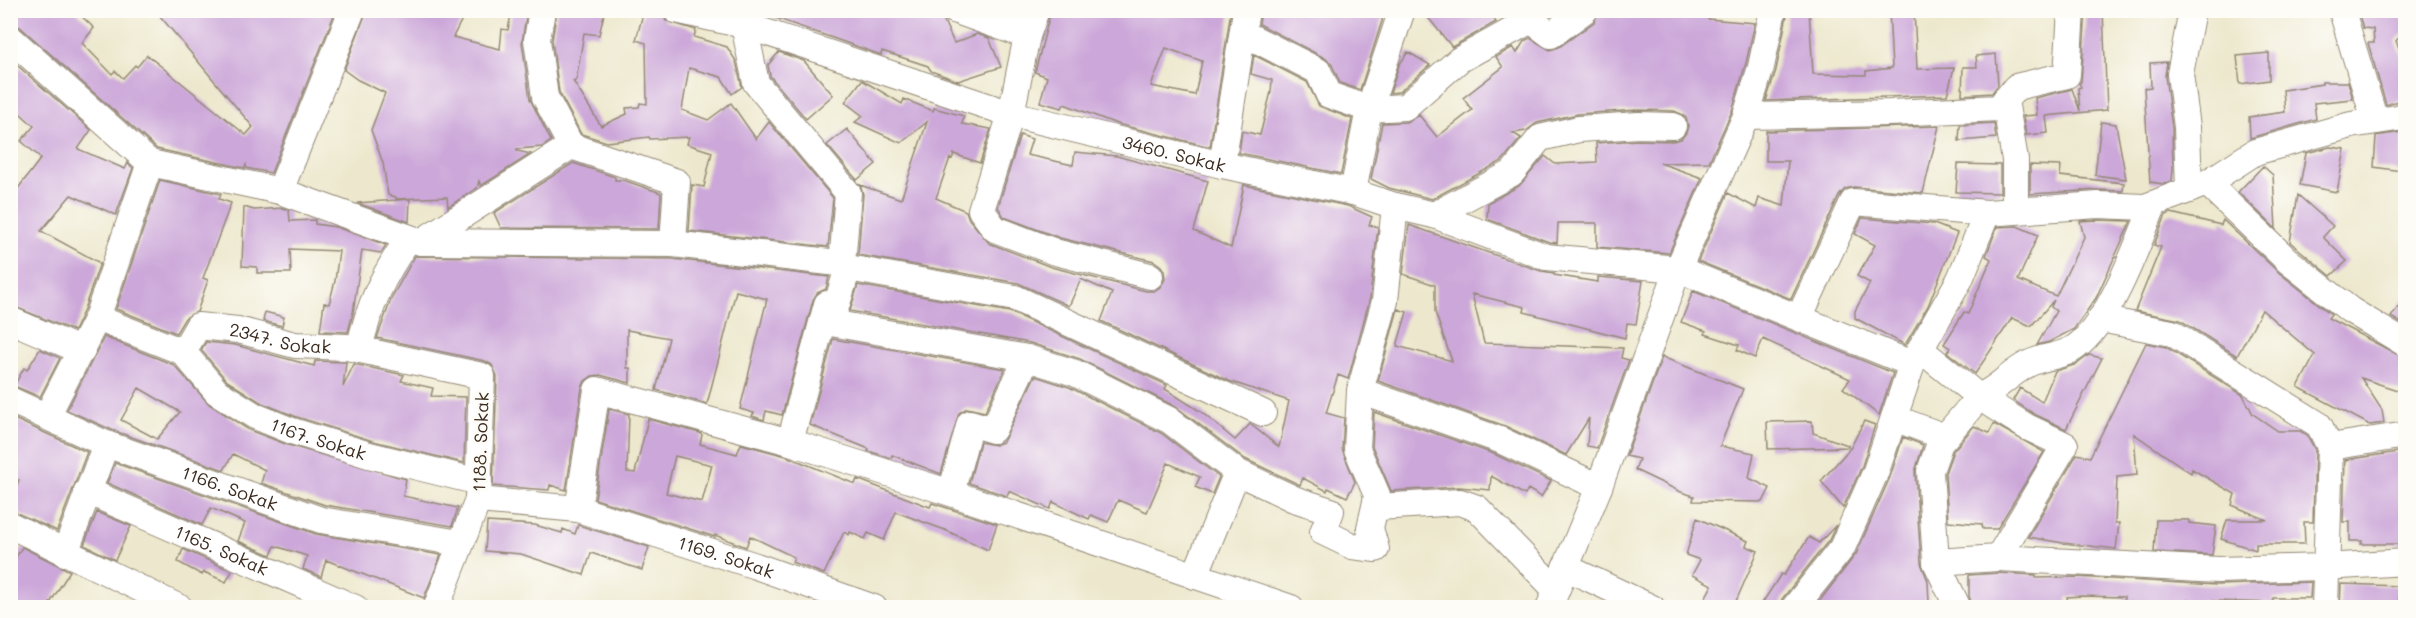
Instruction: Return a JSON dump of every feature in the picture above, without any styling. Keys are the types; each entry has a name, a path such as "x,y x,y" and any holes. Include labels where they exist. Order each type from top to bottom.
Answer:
{"street":[{"path":"280,191 352,10"},
{"path":"542,10 537,40 545,97 571,146 677,182 673,244"},
{"name":"3460. Sokak","path":"676,10 744,25 1011,114 1222,165 1353,192 1395,206 1434,215 1546,257 1678,269 1799,318 1916,357 2027,427 2066,446 1998,558"},
{"path":"954,10 1027,36"},
{"path":"1036,10 1027,36 1011,114 981,210 995,229 1055,252 1150,276"},
{"path":"1353,192 1369,109 1402,10"},
{"path":"1222,165 1244,22 1318,72 1329,95 1369,109 1405,107 1459,60 1531,20 1551,35 1585,10"},
{"path":"1557,588 1599,487 1678,269 1746,116 1761,67 1773,10"},
{"path":"1746,116 1999,108 2016,87 2067,75 2071,10"},
{"path":"2192,10 2180,74 2198,186 2350,310 2406,344"},
{"path":"2342,11 2375,121"},
{"path":"744,25 756,83 848,193 843,265 831,323 1027,358 1075,372 1169,420 1237,472 1294,499 1331,511 1323,532 1352,546 1376,549 1370,528 1377,495 1357,449 1360,391 1385,301 1395,206"},
{"path":"10,38 150,164 280,191 415,240 673,244 843,265 1015,298 1263,413"},
{"path":"2005,100 2015,160 2015,211"},
{"path":"1799,318 1853,202 1987,213 2098,205 2145,207 2198,186 2254,152 2350,125 2406,115"},
{"path":"1434,215 1512,173 1540,138 1579,129 1638,125 1673,126"},
{"path":"359,349 378,286 415,240 571,146"},
{"path":"46,416 82,351 97,318 150,164"},
{"path":"1958,608 1936,562 1930,471 1940,443 1978,397 1996,389 2028,364 2072,350 2096,327 2128,267 2154,204"},
{"path":"1794,608 1842,548 1876,471 1916,357 1960,279 1987,213"},
{"path":"790,442 843,265"},
{"path":"97,318 183,352"},
{"path":"2100,319 2172,333 2319,425 2330,447 2325,608"},
{"path":"10,320 82,351"},
{"name":"2347. Sokak","path":"183,352 198,326 238,330 295,345 359,349 482,376"},
{"name":"1167. Sokak","path":"183,352 217,392 255,416 292,431 478,491 578,509"},
{"path":"951,493 970,423 993,430 1027,358"},
{"name":"1188. Sokak","path":"436,608 478,491 482,376"},
{"path":"578,509 597,390 790,442 951,493 1291,608"},
{"path":"1360,391 1500,440 1599,487"},
{"name":"1166. Sokak","path":"10,400 106,444 321,520 460,543"},
{"path":"1894,418 1945,437"},
{"path":"2330,447 2406,435"},
{"path":"66,553 106,444"},
{"path":"1195,576 1237,472"},
{"name":"1165. Sokak","path":"87,491 355,608"},
{"path":"1376,502 1378,507 1412,503 1460,502 1477,508 1557,588 1652,608"},
{"name":"1169. Sokak","path":"578,509 756,566 874,608"},
{"path":"10,525 180,608"},
{"path":"1936,562 1998,558 2218,570 2406,562"}],"building":[{"path":"10,10 75,10 94,28 82,43 112,74 115,71 123,78 147,55 246,135 253,127 155,10 336,10 271,173 246,168 246,165 244,168 157,149 20,27 10,23"},
{"path":"367,10 385,10 404,16 405,10 450,10 463,17 453,37 500,49 502,29 508,30 512,10 527,10 522,42 530,99 551,141 542,147 517,149 517,151 531,154 481,186 479,181 477,188 448,207 447,197 396,199 388,195 383,163 371,130 385,93 358,80 344,70"},
{"path":"557,10 605,10 599,35 584,33 576,81 573,81 601,126 627,114 626,108 639,107 640,103 647,104 646,43 636,40 644,10 661,10 666,21 696,30 694,37 727,47 736,61 742,87 732,94 721,77 689,68 682,110 708,120 731,103 756,139 769,122 833,198 828,247 689,231 692,185 704,187 712,152 687,144 689,137 650,139 649,137 607,142 581,134 559,92 552,40"},
{"path":"753,10 939,10 954,43 977,34 989,38 1001,67 958,81 931,71 928,66 882,51 881,55"},
{"path":"1051,10 1231,10 1210,147 1117,124 1064,104 1062,108 1040,102 1047,77 1035,72","holes":["1166,48 1202,61 1195,95 1151,86"]},
{"path":"1261,10 1384,10 1360,90 1340,83 1332,65 1325,58 1259,24"},
{"path":"1422,10 1487,10 1496,22 1452,47"},
{"path":"1600,10 1711,10 1708,19 1755,23 1732,111 1709,162 1660,163 1702,178 1669,253 1597,247 1597,223 1558,223 1557,243 1487,219 1488,203 1519,186 1545,156 1555,164 1597,162 1596,143 1681,139 1688,126 1686,118 1674,111 1637,110 1578,114 1537,123 1526,131 1513,133 1521,138 1502,161 1432,199 1389,188 1371,179 1382,123 1406,122 1419,115 1437,137 1472,110 1463,98 1503,67 1496,57 1513,47 1517,53 1524,41 1530,38 1550,50 1559,47 1594,22"},
{"path":"1788,10 1809,10 1813,74 1866,75 1866,71 1892,68 1889,10 1914,10 1917,69 1954,68 1947,95 1766,101 1776,70"},
{"path":"2086,10 2103,10 2107,110 2046,116 2048,133 2026,135 2023,116 2037,115 2035,98 2072,89 2080,111 2078,88 2081,87 2079,83 2081,82"},
{"path":"2375,10 2406,10 2406,30 2396,41 2406,65 2406,98 2386,105 2368,43 2374,43 2373,29 2363,28 2359,15"},
{"path":"779,52 804,61 833,95 806,119 770,76 768,65"},
{"path":"1408,52 1430,65 1399,92 1390,93 1399,65"},
{"path":"2269,53 2269,80 2240,84 2237,56"},
{"path":"1996,54 1998,85 1992,93 1962,95 1963,67 1977,67 1976,56"},
{"path":"1254,55 1307,82 1319,106 1352,119 1341,174 1239,153 1242,131 1260,135 1271,92 1272,80 1251,74"},
{"path":"10,59 91,130 78,149 125,169 128,163 133,168 116,215 71,195 41,231 100,263 74,331 10,305 10,199 41,158 21,141 34,126 10,104"},
{"path":"2167,62 2165,76 2172,128 2173,169 2172,181 2164,184 2150,182 2144,88 2151,87 2150,63"},
{"path":"862,80 902,104 904,99 933,111 934,108 964,116 962,124 991,129 980,163 954,154 952,159 950,158 936,198 966,211 969,219 989,243 1051,267 1146,291 1154,291 1165,279 1161,266 1154,261 1060,238 1004,217 998,207 1020,135 1032,139 1027,155 1073,165 1075,152 1117,156 1208,181 1194,231 1231,248 1244,185 1348,206 1372,217 1369,225 1378,227 1370,298 1348,379 1338,375 1326,413 1344,418 1342,449 1355,482 1347,497 1328,488 1327,491 1303,478 1300,485 1245,459 1176,407 1080,359 1030,343 850,311 858,285 1010,312 1167,385 1165,389 1200,411 1235,440 1250,424 1279,447 1289,401 1229,381 1101,321 1112,293 1081,279 1069,306 1018,283 858,255 863,194 860,185 901,199 927,122 901,143 855,122 863,116 845,102"},
{"path":"2322,82 2348,82 2353,99 2314,103 2316,119 2250,138 2249,117 2285,112 2283,90 2322,84"},
{"path":"2101,122 2116,124 2126,179 2095,175"},
{"path":"1994,123 1996,138 1959,141 1960,125"},
{"path":"1939,126 1923,193 1854,187 1845,189 1839,196 1791,299 1698,261 1728,193 1756,208 1759,198 1784,206 1788,161 1766,161 1766,131"},
{"path":"847,129 876,164 857,180 827,145"},
{"path":"2402,132 2401,171 2374,167 2376,136"},
{"path":"2330,147 2345,149 2337,192 2300,185 2306,153"},
{"path":"573,163 615,177 615,180 623,180 661,193 659,229 501,228 494,213"},
{"path":"1958,164 2000,165 2000,193 1956,192"},
{"path":"2030,165 2061,166 2060,176 2124,183 2123,191 2097,190 2030,194"},
{"path":"2263,166 2273,175 2276,229 2238,192"},
{"path":"160,180 221,194 219,199 231,203 203,278 208,280 197,312 185,318 176,333 116,309"},
{"path":"2298,195 2333,226 2323,237 2347,261 2331,276 2290,242"},
{"path":"410,199 409,222 357,203"},
{"path":"244,207 254,210 283,208 289,210 290,221 315,220 315,224 336,227 386,245 381,253 362,250 348,332 320,331 324,303 329,304 335,281 339,251 290,249 291,273 257,273 257,267 242,266"},
{"path":"2171,213 2221,225 2223,220 2277,271 2331,314 2328,318 2406,359 2406,393 2361,378 2382,410 2384,423 2370,425 2298,387 2315,355 2262,310 2237,356 2180,320 2135,311 2161,247 2154,245 2166,215"},
{"path":"1862,218 1934,224 1957,233 1928,306 1905,345 1855,318 1855,311 1870,283 1857,276 1875,245 1855,234"},
{"path":"2080,221 2131,221 2096,298 2074,329 2049,342 2037,345 2056,311 2051,307 2054,300 2031,326 2012,318 1975,374 1947,352 1950,348 1944,344 1964,312 1968,314 1991,259 1986,256 1997,227 2017,226 2038,235 2018,280 2056,296 2084,237"},
{"path":"1409,225 1541,271 1554,273 1554,275 1598,282 1598,277 1643,281 1636,324 1627,323 1625,338 1524,312 1525,307 1472,294 1484,343 1623,348 1621,358 1629,360 1597,448 1587,446 1589,418 1566,455 1505,426 1378,381 1398,309 1407,312 1397,346 1452,361 1435,312 1435,285 1403,274"},
{"path":"415,256 672,259 829,277 826,289 817,293 813,300 782,415 766,411 764,420 752,416 754,413 740,409 767,299 736,291 707,404 656,390 669,338 627,330 627,368 630,368 630,383 600,375 592,376 585,381 566,490 550,485 549,490 493,486 497,376 492,365 485,361 377,338 392,297"},
{"path":"1693,291 1893,373 1879,415 1843,388 1850,379 1763,339 1755,358 1737,350 1739,345 1705,334 1706,331 1681,322"},
{"path":"2406,296 2406,326 2391,317"},
{"path":"265,312 284,317 282,326 263,321"},
{"path":"104,337 174,365 209,404 249,430 288,445 406,479 403,496 458,508 452,526 325,505 261,483 265,470 233,454 224,470 112,430 67,410","holes":["139,388 180,412 157,439 121,420"]},
{"path":"833,339 1005,369 985,412 967,408 959,413 941,474 892,455 891,458 868,451 869,449 810,425"},
{"path":"206,342 235,345 314,366 315,361 346,362 343,387 354,364 404,375 401,381 433,388 431,396 466,397 464,463 373,441 297,417 262,403 227,381 201,350"},
{"path":"2146,343 2166,347 2243,395 2253,414 2278,431 2300,431 2307,435 2315,450 2313,522 2304,522 2305,544 2256,544 2256,550 2221,539 2227,520 2267,520 2232,505 2235,494 2192,469 2191,473 2134,434 2137,475 2117,477 2115,523 2119,523 2116,549 2028,537 2077,454 2090,457"},
{"path":"40,349 60,358 40,397 14,386 24,368 27,370"},
{"path":"2089,355 2102,358 2066,429 2034,414 2013,400 2020,388 2042,402 2055,371 2077,364"},
{"path":"1662,357 1743,389 1720,446 1754,453 1749,478 1770,488 1763,502 1693,501 1694,496 1635,470 1639,459 1626,456"},
{"path":"1035,376 1069,387 1161,433 1219,477 1212,494 1195,487 1200,477 1168,463 1147,512 1118,500 1108,522 1091,515 1089,519 1053,502 1050,509 1009,491 1007,496 969,483 980,442 995,445 1003,442"},
{"path":"609,409 629,414 627,472 635,473 648,419 700,433 702,435 700,444 737,454 741,444 786,456 855,484 857,479 930,507 932,503 997,524 988,550 945,530 896,512 884,540 868,533 865,539 850,532 849,535 844,532 824,574 792,562 794,557 750,536 746,547 715,535 715,537 595,499","holes":["675,456 712,465 702,502 666,493"]},
{"path":"1374,412 1494,454 1551,481 1541,497 1528,489 1525,495 1491,476 1490,490 1459,487 1391,491 1372,446"},
{"path":"10,417 87,452 57,531 10,510 19,480 10,477"},
{"path":"1812,421 1813,433 1848,445 1848,447 1768,449 1767,422"},
{"path":"1864,421 1875,425 1862,466 1843,508 1821,481 1851,447"},
{"path":"1994,424 2044,452 1997,529 1983,529 1982,524 1948,521 1945,473 1953,451 1974,426 1989,433"},
{"path":"1903,437 1923,445 1915,472 1921,563 1928,581 1929,603 1926,603 1927,606 1814,608 1856,554 1890,477"},
{"path":"2404,451 2406,544 2361,544 2362,541 2350,541 2350,522 2343,522 2345,460"},
{"path":"115,463 316,534 441,555 424,598 326,560 321,577 303,569 307,556 275,546 271,555 238,541 245,523 211,508 202,525 107,483"},
{"path":"97,512 131,526 115,560 84,545"},
{"path":"1697,518 1748,541 1746,546 1758,551 1733,608 1700,608 1712,585 1692,575 1700,560 1686,555"},
{"path":"2156,520 2189,520 2189,523 2216,526 2212,555 2154,552"},
{"path":"487,522 535,525 562,533 563,529 575,534 578,525 649,547 642,570 591,553 584,575 521,554 485,551"},
{"path":"1836,525 1829,540 1782,599 1779,608 1759,608 1809,537 1819,543"},
{"path":"22,547 70,571 47,608 10,608 10,567"},
{"path":"183,549 232,571 226,582 204,572 202,575 178,562"},
{"path":"1998,573 2036,575 2036,578 2077,577 2217,585 2311,582 2310,598 2273,598 2273,603 2188,600 2188,608 2124,608 2124,597 2081,596 2067,597 2068,608 1973,608 1969,596 1969,575"},
{"path":"2341,584 2400,586 2398,608 2340,608"}]}
